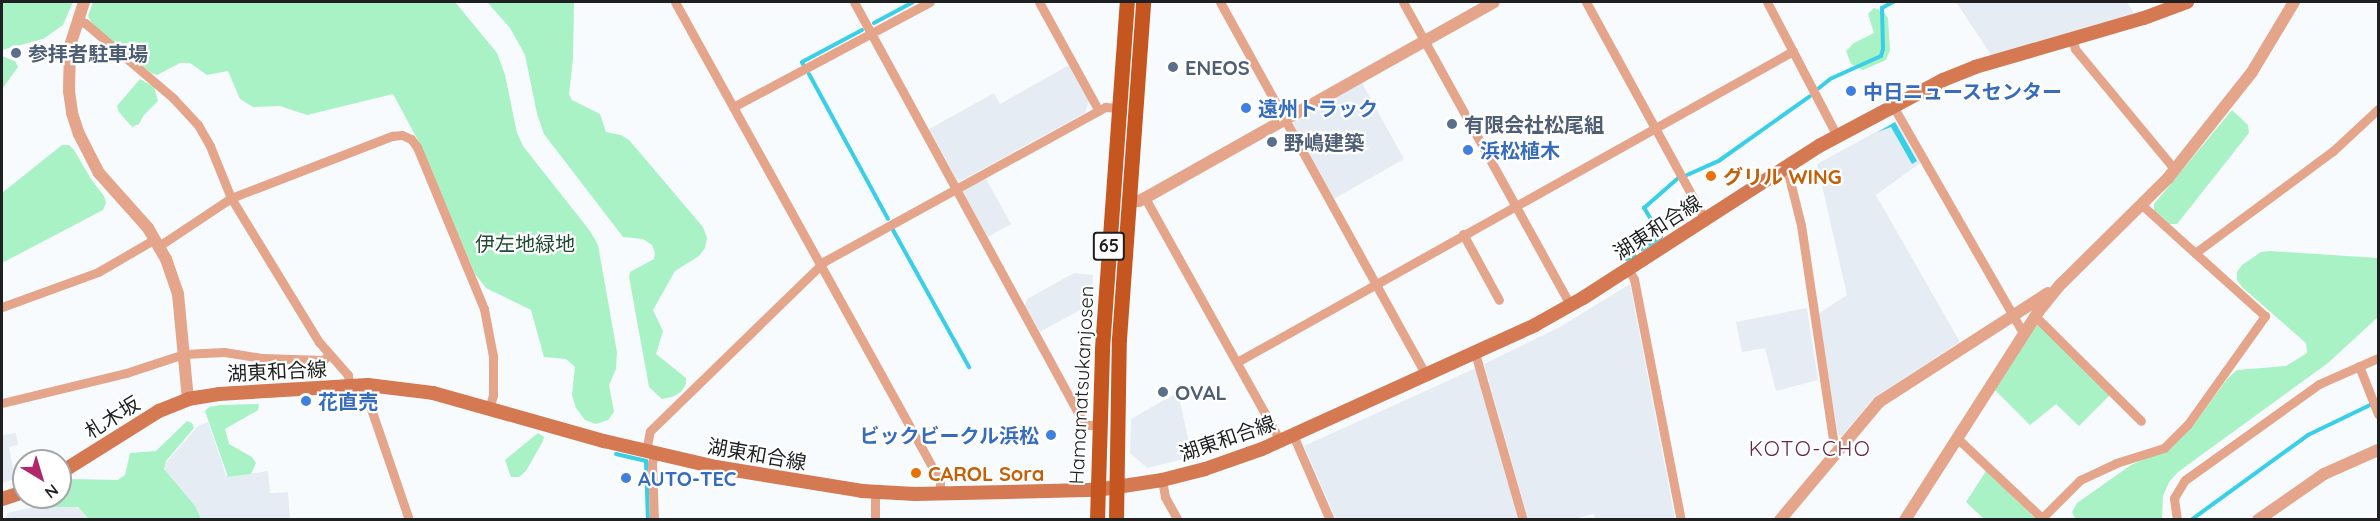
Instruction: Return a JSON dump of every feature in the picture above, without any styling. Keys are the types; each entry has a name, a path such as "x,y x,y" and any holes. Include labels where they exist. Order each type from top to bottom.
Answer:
{"main road":[{"name":"Hamamatsukanjosen","path":"1097,519 1102,348 1127,2"},
{"name":"Hamamatsukanjosen","path":"1116,519 1119,339 1143,2"},
{"name":"湖東和合線","path":"188,399 219,394 368,385 418,390 650,452 731,471 875,492 940,494 1097,490 1162,480 1224,463 1280,441 1475,353 1570,305 1784,168 1893,106 1960,73 2144,18 2187,2"},
{"name":"札木坂","path":"72,465 159,411 188,399"}],"street":[{"path":"84,2 76,20 68,68 69,91 79,134 99,174 157,242 178,294 188,399"},
{"path":"675,2 939,481 940,494"},
{"path":"854,2 1085,425 1099,425"},
{"path":"733,107 930,2"},
{"path":"1039,2 1099,111"},
{"path":"1220,2 1426,375"},
{"path":"1403,2 1570,305"},
{"path":"1129,200 1139,201 1145,198 1494,2"},
{"path":"1586,2 1705,219"},
{"path":"1767,2 1838,136"},
{"path":"1905,519 2035,316 2061,284 2143,206 2175,170 2252,72 2294,2"},
{"path":"76,20 85,23 190,115 210,146 231,198 329,355 348,375 349,386"},
{"path":"2072,39 2075,49 2175,170"},
{"path":"1237,362 1793,51"},
{"path":"1893,106 2023,333"},
{"path":"654,519 650,432 820,265 1105,107 1119,108"},
{"path":"2195,254 2333,151 2379,109"},
{"path":"2,307 98,272 157,242 231,198 392,136 402,135 411,139 417,147 486,314 493,356 494,395 489,409"},
{"path":"1784,168 1789,177 1801,225 1833,440 1841,447"},
{"path":"1145,198 1280,441"},
{"path":"1957,438 2042,518 2080,480 2116,463 2164,448 2188,423 2265,316 2143,206"},
{"path":"1463,234 1499,300"},
{"path":"1628,269 1634,279 1681,519"},
{"path":"1780,519 1879,402 2061,284"},
{"path":"2035,316 2141,421"},
{"path":"2,403 126,373 184,354 224,352 269,359 323,360 329,355"},
{"path":"1475,353 1523,519"},
{"path":"2177,519 2174,498 2185,480 2309,390 2379,358"},
{"path":"2359,366 2379,414"},
{"path":"368,385 368,400 410,519"},
{"path":"1293,435 1330,519"},
{"path":"2258,519 2316,478 2379,450"},
{"path":"1162,480 1165,496 1178,519"},
{"path":"875,492 875,519"}],"shaded area":[{"path":"1956,2 2127,2 2134,14 1991,55"},
{"path":"1069,65 1089,101 1085,113 960,181 957,180 929,129 994,93 1000,104"},
{"path":"1362,83 1404,159 1334,199 1293,125 1294,121"},
{"path":"1896,121 1920,163 1876,195 1960,342 1875,397 1842,436 1838,435 1818,314 1847,295 1817,164"},
{"path":"985,177 1011,224 988,237 963,192 964,189"},
{"path":"1074,273 1093,275 1091,304 1040,332 1025,306 1027,299"},
{"path":"1630,284 1675,519 1595,519 1594,514 1573,519 1528,519 1484,364 1558,328"},
{"path":"1807,308 1818,380 1776,391 1765,348 1742,352 1736,322"},
{"path":"1476,368 1519,519 1336,519 1304,446"},
{"path":"1178,392 1192,457 1147,468 1130,453 1131,419"},
{"path":"208,422 226,475 231,477 268,471 270,493 288,492 290,519 201,519 166,473 164,465 198,426"},
{"path":"16,433 18,445 9,447 12,480 2,483 2,435"},
{"path":"72,505 83,511 89,519 5,520 7,513 25,509 72,509"}],"green space":[{"path":"2,2 73,2 63,25 43,39 2,50"},
{"name":"伊左地緑地","path":"93,2 455,2 497,53 505,75 517,133 523,146 590,231 598,245 617,352 616,369 609,385 614,412 608,420 596,424 585,420 576,408 572,395 575,367 566,359 544,357 531,310 486,288 475,274 420,144 393,94 307,115 280,106 253,107 240,99 228,71 207,75 190,63 180,63 157,75 151,73 92,24 88,16"},
{"path":"487,2 574,2 573,59 569,94 572,100 600,114 606,132 621,135 629,140 703,227 707,238 705,248 699,256 675,271 653,310 663,331 656,354 686,378 686,384 681,392 672,397 662,399 649,387 629,277 630,272 654,259 655,253 652,245 643,239 623,237 544,134 537,114 525,55 510,28"},
{"path":"1874,8 1883,11 1888,18 1890,50 1886,60 1863,70 1851,64 1846,51 1854,43 1874,33 1868,14"},
{"path":"2,56 15,61 18,67 2,89"},
{"path":"140,79 154,87 158,101 144,115 139,124 132,127 119,112 117,106"},
{"path":"2232,110 2248,125 2249,133 2177,224 2170,224 2154,210 2154,204"},
{"path":"62,145 69,145 74,150 104,196 106,203 103,210 2,263 2,193"},
{"path":"2261,252 2378,258 2378,317 2328,363 2178,472 2169,482 2163,496 2162,519 2075,519 2072,512 2077,503 2131,465 2172,447 2192,427 2228,378 2237,370 2286,366 2307,353 2306,343 2237,280 2237,272 2242,265"},
{"path":"2037,323 2110,395 2079,426 2056,404 2030,425 1995,390"},
{"path":"259,404 258,410 225,429 229,444 252,457 256,463 251,474 228,477 205,411 209,407 220,405"},
{"path":"187,421 192,423 194,428 166,461 164,469 195,506 201,519 89,519 78,507 72,507 72,479 118,480 125,475 130,453 156,451"},
{"path":"538,433 544,437 543,441 526,471 519,477 511,477 505,460"},
{"path":"1986,471 2036,519 1984,519 1966,502"}],"water":[{"path":"1895,122 1917,161 1912,164 1891,127 1878,132"}],"waterway":[{"path":"874,23 913,2"},
{"path":"1819,88 1830,79 1881,56 1883,49 1882,8 1893,2"},
{"path":"803,64 802,62 862,30"},
{"path":"809,74 888,219"},
{"path":"1687,175 1720,160 1810,96"},
{"path":"1642,249 1661,237 1644,208 1677,179"},
{"path":"893,230 969,367"},
{"path":"1627,259 1634,255"},
{"path":"2191,520 2308,435 2370,405"},
{"path":"616,454 646,461 648,520"}],"place":[{"name":"参拝者駐車場","path":"16,53"},
{"name":"ENEOS","path":"1173,67"},
{"name":"中日ニュースセンター","path":"1851,91"},
{"name":"遠州トラック","path":"1246,108"},
{"name":"有限会社松尾組","path":"1452,124"},
{"name":"野嶋建築","path":"1272,142"},
{"name":"浜松植木","path":"1468,150"},
{"name":"グリル WING","path":"1711,176"},
{"name":"OVAL","path":"1163,392"},
{"name":"花直売","path":"306,401"},
{"name":"ビックビークル浜松","path":"1051,435"},
{"name":"CAROL Sora","path":"916,473"},
{"name":"AUTO-TEC","path":"626,478"}],"district":[{"name":"KOTO-CHO","path":"1810,448"}]}
